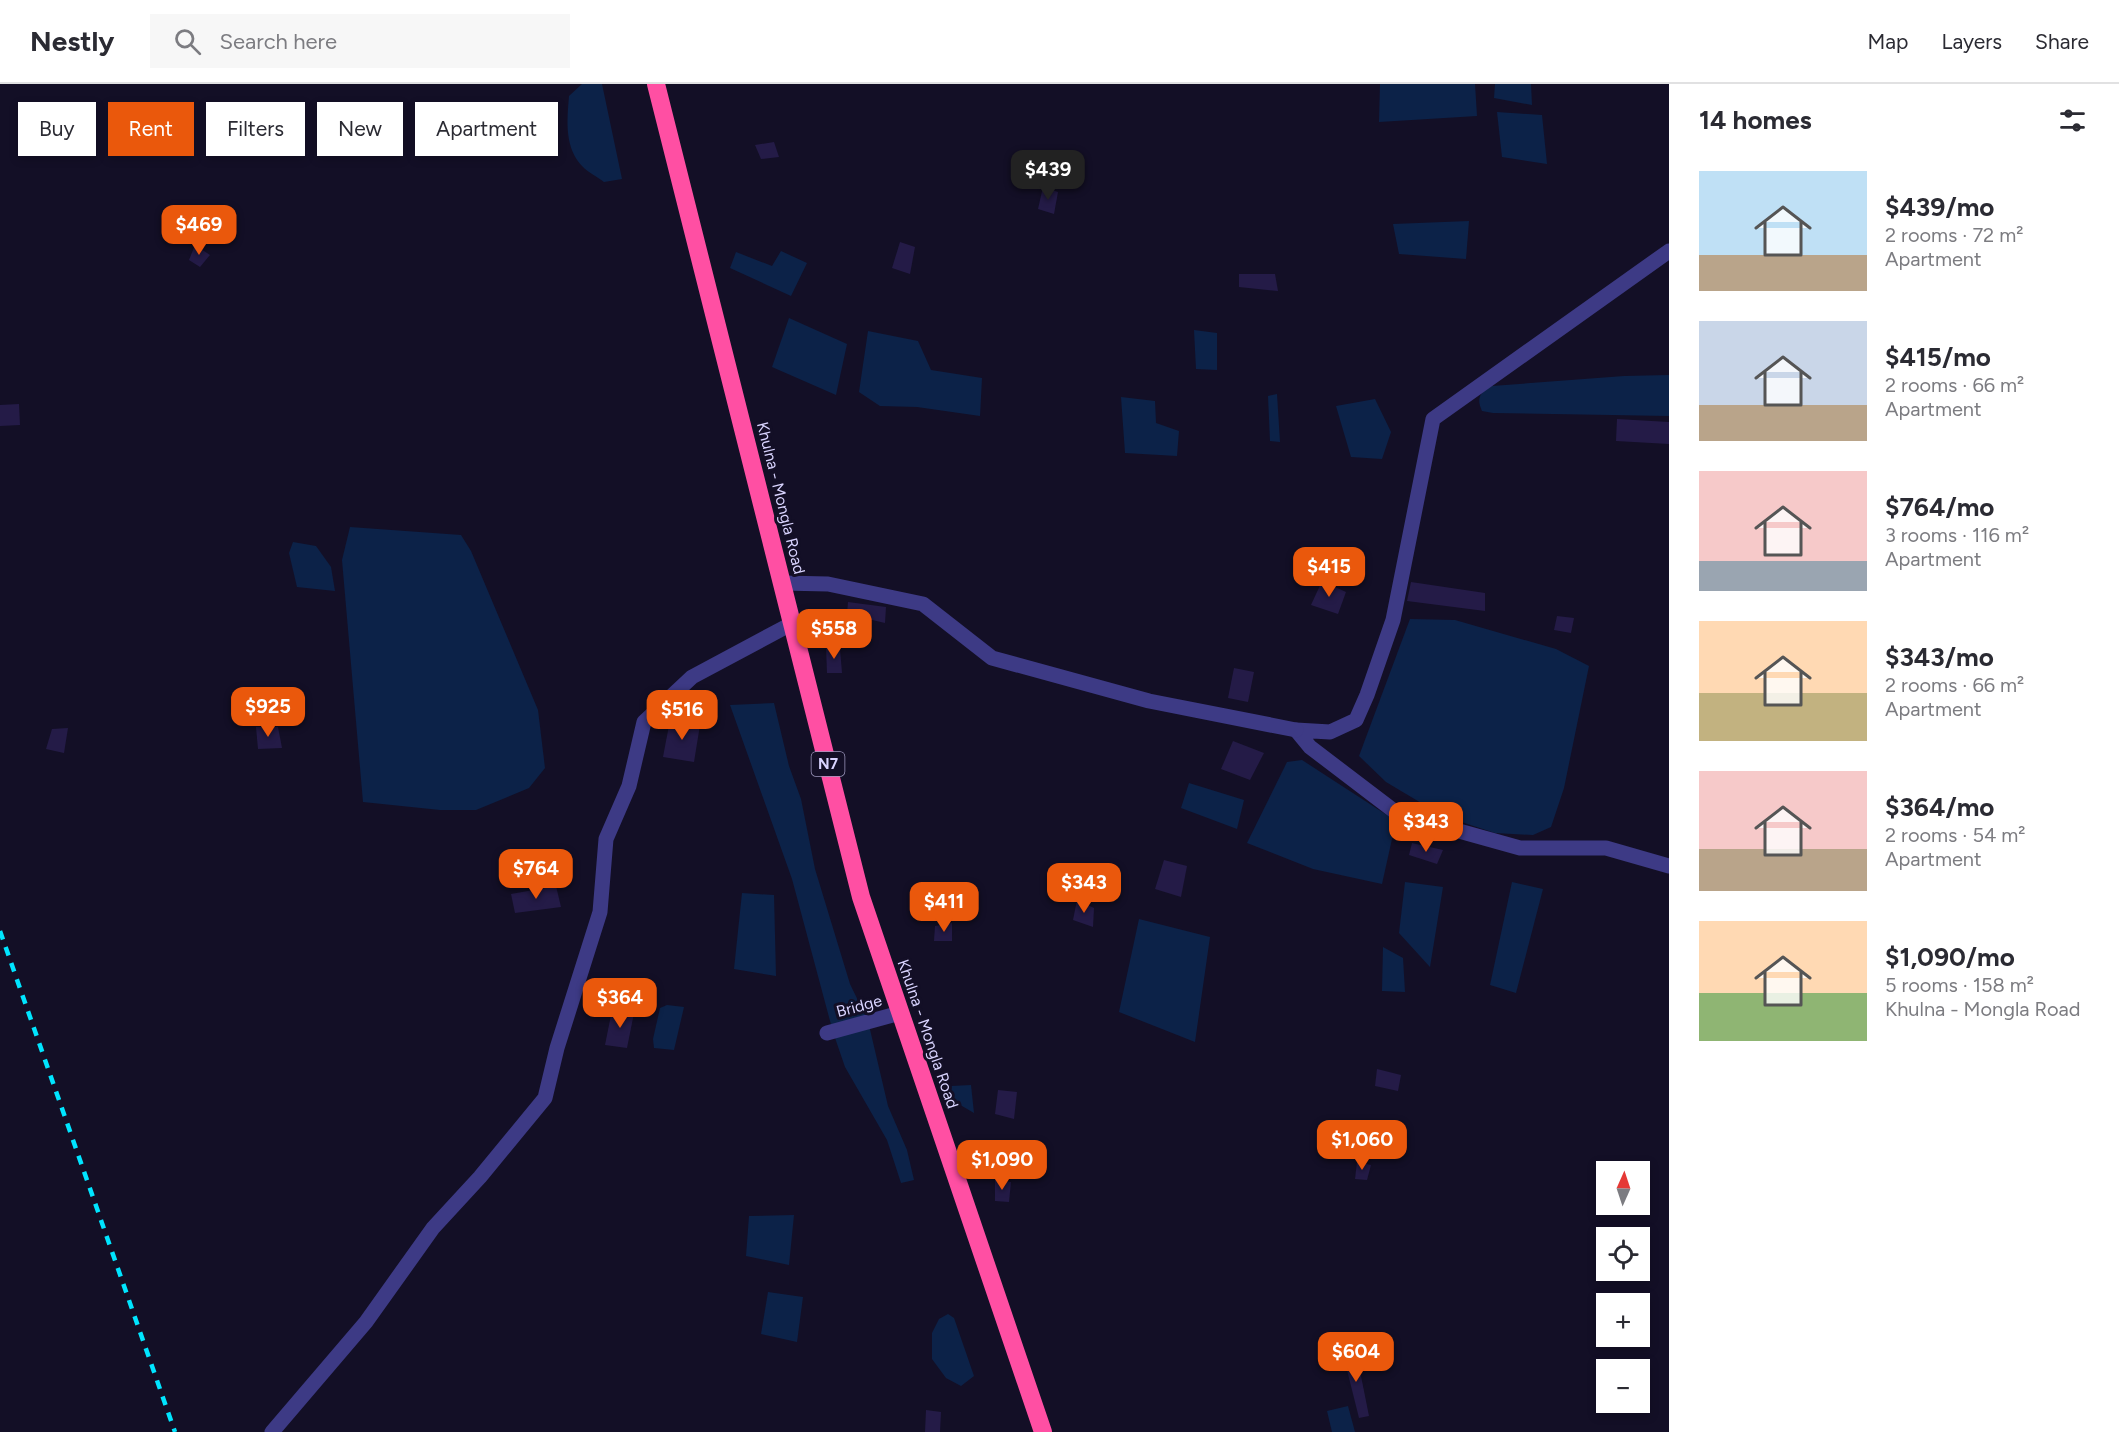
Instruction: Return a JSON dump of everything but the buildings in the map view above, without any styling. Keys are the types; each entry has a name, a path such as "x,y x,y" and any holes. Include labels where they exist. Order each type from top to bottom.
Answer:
{"highway":[{"name":"Khulna - Mongla Road","path":"656,84 861,897 1043,1432"}],"street":[{"path":"782,583 828,584 923,604 992,658 1149,701 1296,730 1330,732 1356,720 1393,620 1433,419 1669,251"},
{"path":"272,1432 366,1322 433,1228 545,1098 557,1048 600,912 606,839 629,786 644,722 692,677 793,623"},
{"path":"1296,730 1310,747 1398,814 1520,848 1606,848 1669,866"},
{"name":"Bridge","path":"827,1033 900,1013"}],"water":[{"path":"582,84 602,84 622,179 604,182 584,168 573,152 568,134 569,96"},
{"path":"1380,84 1475,84 1477,116 1379,122"},
{"path":"1495,84 1531,84 1532,105 1494,98"},
{"path":"1497,112 1542,115 1547,164 1502,157"},
{"path":"1469,221 1466,259 1399,254 1393,224"},
{"path":"781,251 807,263 791,296 730,268 736,252 772,266"},
{"path":"789,318 847,344 836,395 772,367"},
{"path":"1194,330 1217,333 1217,370 1196,369"},
{"path":"868,331 918,341 931,370 982,378 980,416 917,407 880,406 859,392"},
{"path":"1669,375 1669,416 1493,413 1482,411 1479,402 1482,393 1492,386"},
{"path":"1277,394 1280,442 1270,441 1268,396"},
{"path":"1121,397 1155,401 1156,423 1179,431 1177,456 1125,453"},
{"path":"1375,399 1391,432 1382,459 1351,457 1336,406"},
{"path":"350,527 461,535 471,551 538,710 545,768 529,788 476,810 440,810 363,802 342,560"},
{"path":"293,542 316,546 331,567 335,591 297,587 289,553"},
{"path":"1410,619 1455,620 1556,649 1589,666 1564,788 1551,827 1533,835 1495,833 1443,816 1386,782 1359,756"},
{"path":"774,703 789,766 801,799 815,869 850,984 868,1021 888,1106 907,1150 914,1180 901,1183 887,1140 845,1067 833,1032 792,879 730,705"},
{"path":"1302,760 1396,821 1382,884 1313,869 1247,843 1287,762"},
{"path":"1189,783 1244,800 1237,829 1181,808"},
{"path":"1405,882 1443,887 1430,967 1399,933"},
{"path":"1512,882 1543,889 1516,993 1490,985"},
{"path":"742,893 774,895 776,976 734,969"},
{"path":"1139,919 1210,937 1195,1042 1119,1012"},
{"path":"1383,947 1403,958 1405,992 1382,991"},
{"path":"667,1005 684,1007 674,1050 654,1048 653,1039 660,1008"},
{"path":"971,1085 974,1113 950,1099 951,1086"},
{"path":"794,1215 789,1265 746,1256 749,1216"},
{"path":"768,1292 803,1297 797,1342 761,1334"},
{"path":"948,1314 954,1318 974,1376 961,1386 946,1378 932,1359 932,1333 939,1319"},
{"path":"1348,1406 1355,1432 1332,1432 1327,1411"}],"railway":[{"path":"0,931 175,1432"}]}
